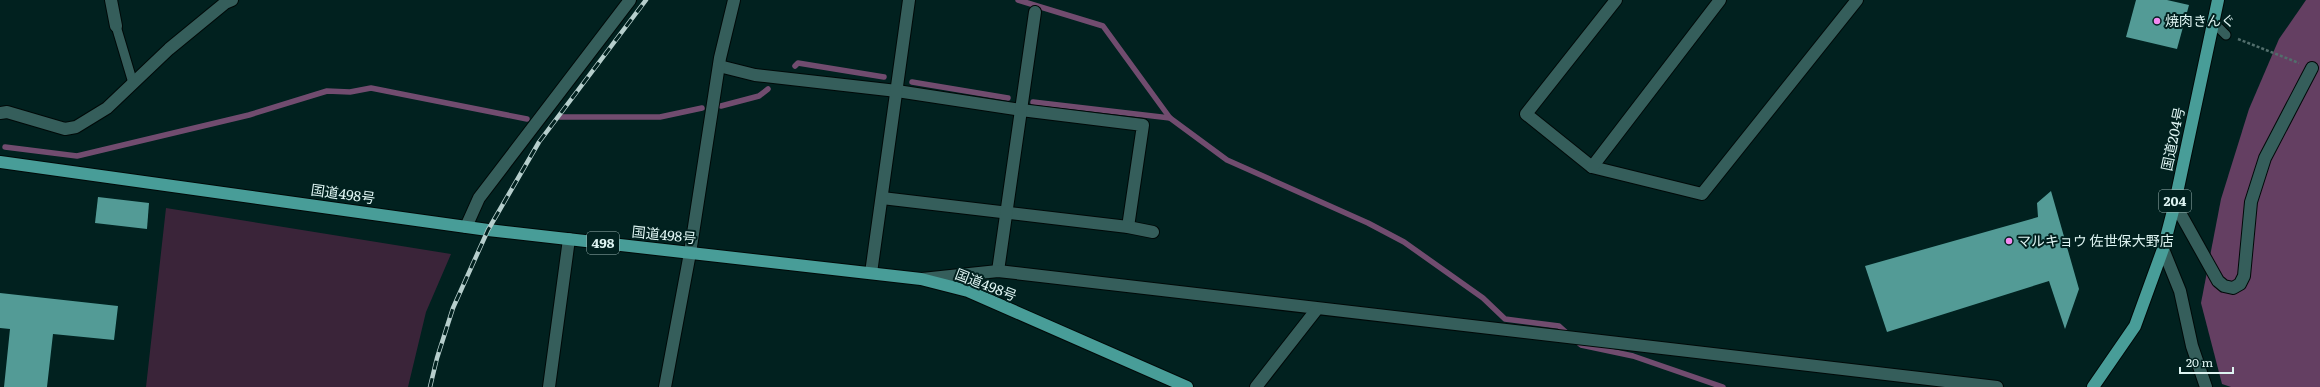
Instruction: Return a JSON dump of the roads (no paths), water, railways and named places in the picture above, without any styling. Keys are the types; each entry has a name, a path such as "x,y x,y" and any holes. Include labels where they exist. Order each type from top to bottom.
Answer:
{"highway":[{"name":"国道204号","path":"2093,387 2135,326 2163,249 2174,207 2218,0"},
{"name":"国道498号","path":"0,162 466,227 921,279 968,291 1187,387"}],"street":[{"path":"110,0 116,26"},
{"path":"0,114 7,112 65,129 76,127 107,108 168,49 224,3 232,0"},
{"path":"466,227 479,198 630,0"},
{"path":"664,387 690,253 719,66 734,0"},
{"path":"871,273 909,0"},
{"path":"1592,167 1720,0"},
{"path":"1611,2 1526,114 1592,167 1702,194 1857,0"},
{"path":"998,271 1035,12"},
{"path":"719,66 756,75 897,91 1021,110 1143,125 1128,227"},
{"path":"2174,207 2180,213 2218,281 2233,288 2240,284 2244,276 2251,202 2264,158 2312,68"},
{"path":"882,198 1006,214 1128,227 1153,232"},
{"path":"549,387 569,239"},
{"path":"2163,249 2180,291 2192,346 2206,387"},
{"path":"921,279 998,271 1560,336 1581,337 1997,387"},
{"path":"1256,387 1317,308"}],"lane":[{"path":"2213,22 2226,35"},
{"path":"116,26 133,83"}],"waterway":[{"path":"1018,0 1103,26 1170,118 1227,160 1368,223 1404,242 1483,298 1505,319 1559,326 1569,335"},
{"path":"795,66 798,63 884,77"},
{"path":"912,82 1008,98"},
{"path":"5,147 77,156 249,115 327,91 350,92 371,88 527,119"},
{"path":"721,106 759,96 768,89"},
{"path":"1033,102 1170,118"},
{"path":"560,117 660,117 702,108"},
{"path":"1575,340 1581,345 1633,356 1723,387"}],"railway":[{"path":"430,387 437,358 453,308 488,230 539,142 646,0"}],"place":[{"name":"焼肉きんぐ","path":"2157,21"},
{"name":"マルキョウ 佐世保大野店","path":"2009,241"}]}
